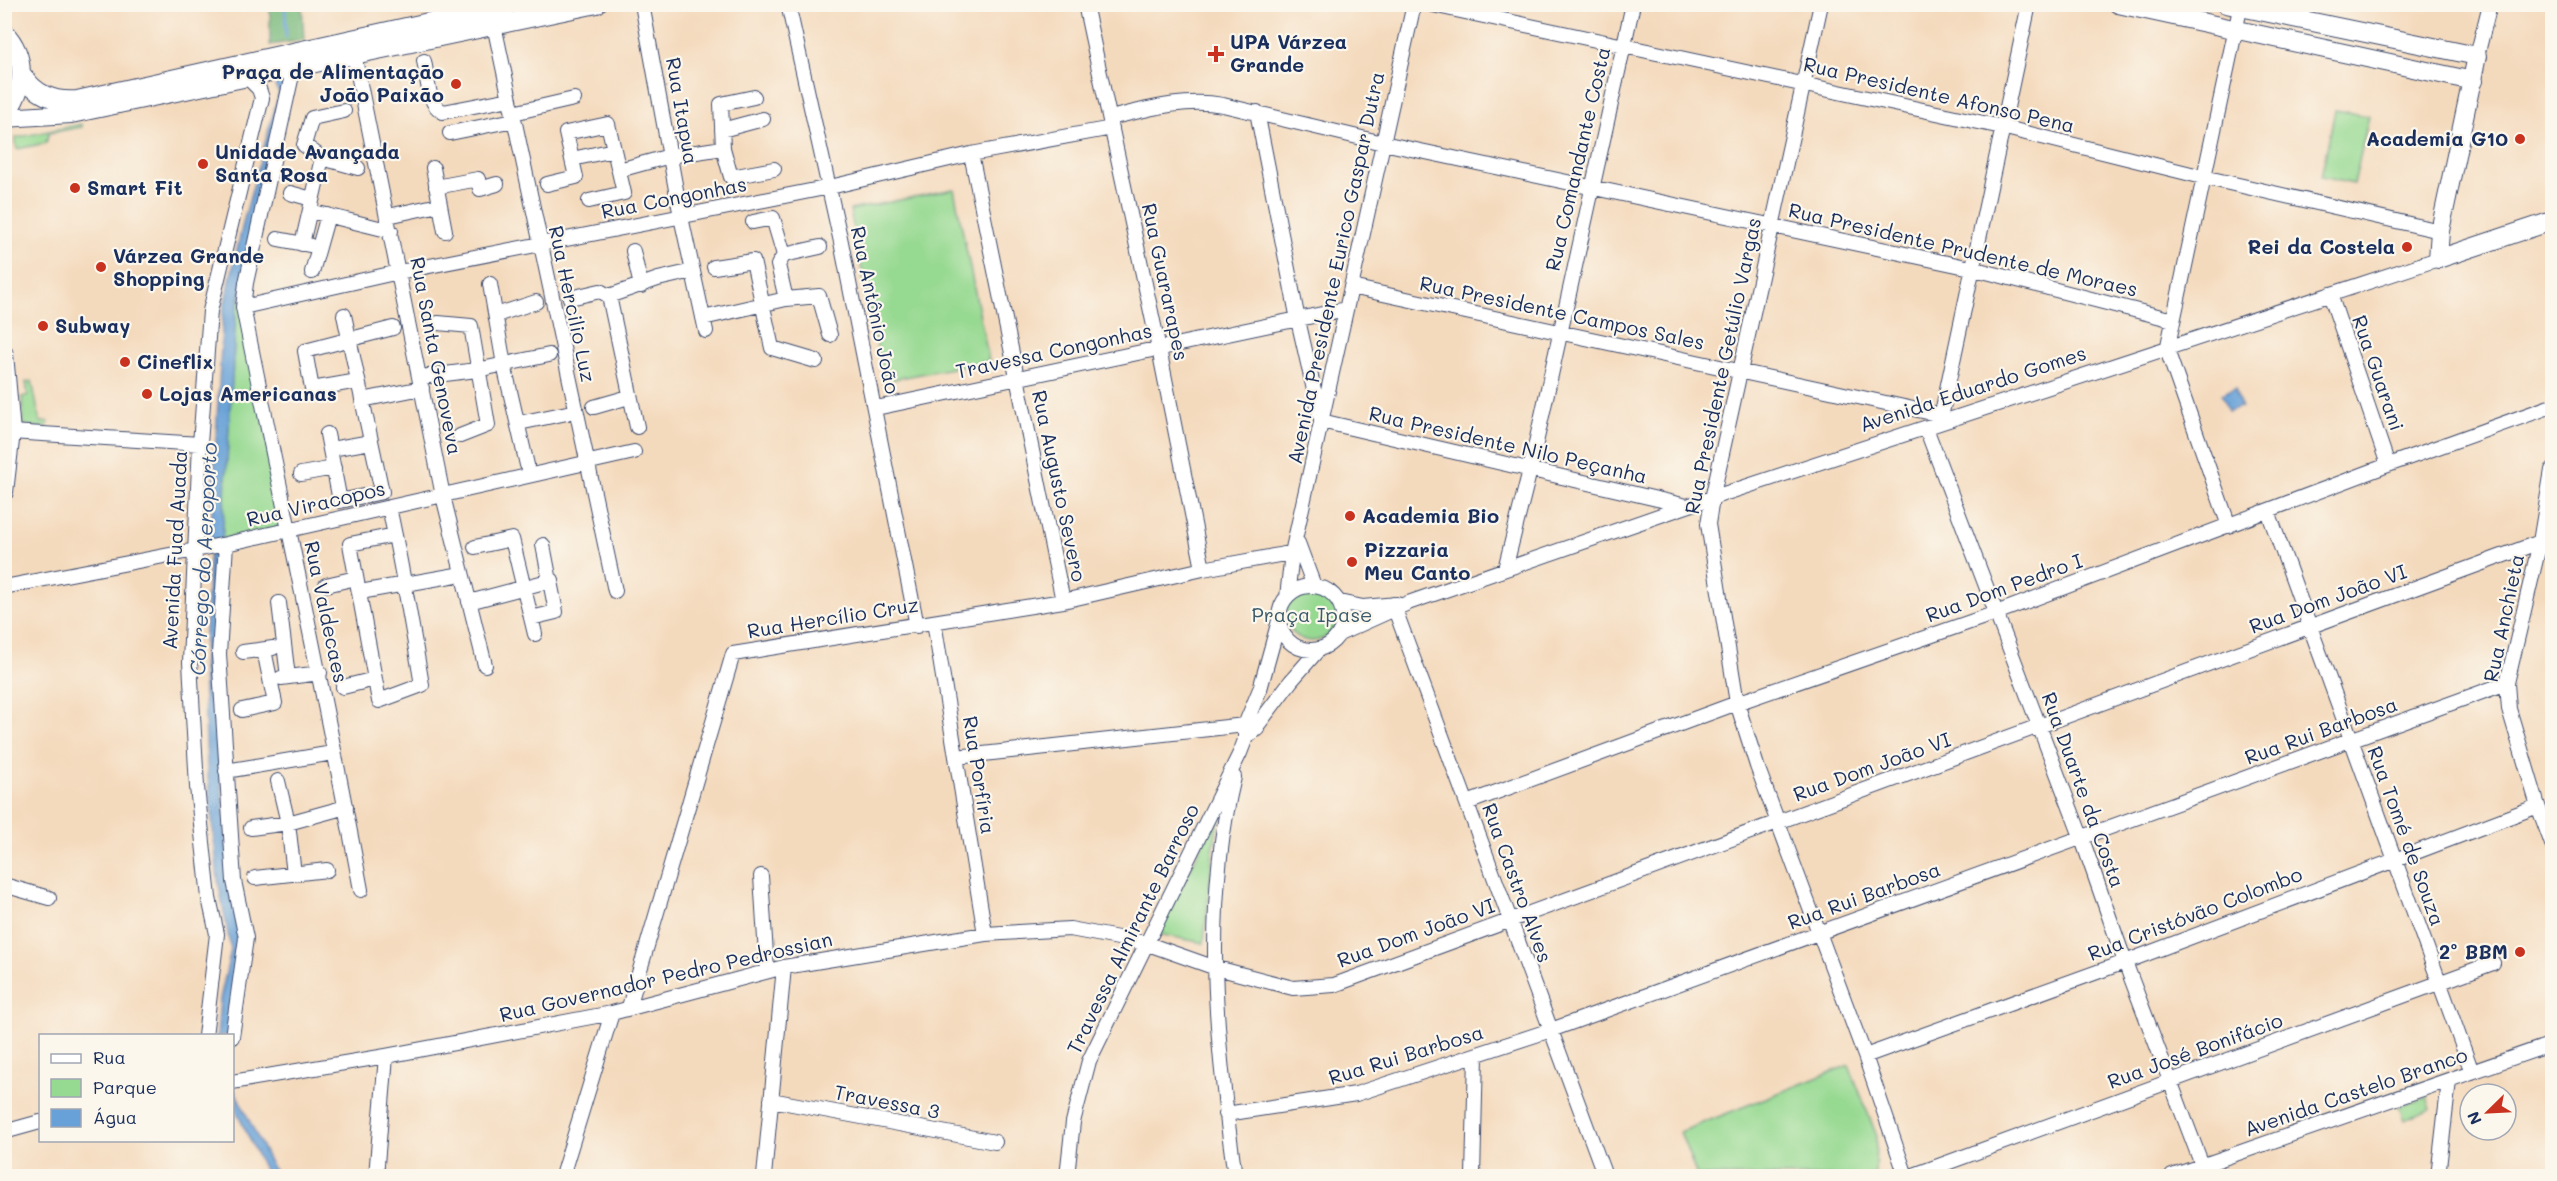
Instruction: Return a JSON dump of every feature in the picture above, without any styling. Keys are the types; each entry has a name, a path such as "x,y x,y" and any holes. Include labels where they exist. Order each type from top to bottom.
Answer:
{"main road":[{"path":"4,116 71,114 354,54 491,12 510,4"},
{"path":"21,73 31,86 45,96 61,100 77,100 491,12 597,4"},
{"path":"2118,4 2473,81"},
{"path":"2236,6 2477,56 2440,231 2438,259"},
{"path":"4,32 16,48 21,73 18,92 4,116"},
{"name":"Avenida Eduardo Gomes","path":"2438,259 2553,221"},
{"path":"4,354 11,432 4,492"}],"street":[{"name":"Rua Itapua","path":"642,4 681,217 704,324 763,304"},
{"name":"Rua Antônio João","path":"788,4 830,187 876,408 917,626"},
{"name":"Rua Guararapes","path":"1085,4 1159,349 1203,569"},
{"name":"Avenida Presidente Eurico Gaspar Dutra","path":"1287,597 1321,421 1413,4"},
{"name":"Rua Presidente Afonso Pena","path":"1428,4 2002,127 2203,177 2440,231"},
{"name":"Rua Comandante Costa","path":"1505,569 1530,470 1632,4"},
{"name":"Rua Presidente Getúlio Vargas","path":"1821,4 1708,525 1737,703 1818,933 1909,1176"},
{"path":"1936,422 2029,4"},
{"path":"2477,56 2490,4"},
{"path":"2229,526 2167,350 2236,30 2236,6"},
{"name":"Rua Hercilio Luz","path":"491,12 615,591"},
{"name":"Rua Santa Genoveva","path":"354,54 443,496 485,665"},
{"path":"424,62 433,102 436,108 443,112 512,111"},
{"path":"243,307 246,282 294,66"},
{"name":"Avenida Fuad Auada","path":"205,1034 217,934 209,898 196,787 190,662 200,549 200,444 210,311 262,98 259,89 247,77"},
{"path":"754,97 721,104 723,148 731,177 774,169"},
{"path":"450,133 512,111 574,99"},
{"name":"Rua Presidente Prudente de Moraes","path":"1111,123 1193,101 1257,112 1383,143 1971,268 2173,320"},
{"path":"344,111 312,118 304,146 322,158 358,168"},
{"path":"1257,112 1298,320 1321,421"},
{"path":"722,130 763,119"},
{"name":"Rua Congonhas","path":"243,307 399,272 830,187 1111,123"},
{"path":"547,184 576,177 566,133 608,124 624,194 589,201"},
{"path":"619,170 670,156 723,148"},
{"path":"572,159 614,150"},
{"name":"Rua Augusto Severo","path":"971,154 1063,601"},
{"path":"302,244 322,158"},
{"path":"433,168 445,231"},
{"path":"436,187 478,179 480,189 497,184"},
{"path":"290,193 328,215 391,231"},
{"path":"388,216 439,205"},
{"path":"312,272 328,215"},
{"path":"753,222 773,218 784,255"},
{"path":"279,239 320,247"},
{"path":"786,299 778,265 784,255 820,247"},
{"path":"633,251 641,286"},
{"name":"Avenida Eduardo Gomes","path":"1339,634 1399,605 1687,506 1936,422 2167,350 2438,259"},
{"path":"714,267 753,261 772,348 816,361"},
{"path":"570,298 600,291 609,296 693,271"},
{"path":"490,284 504,365 527,465"},
{"name":"Rua Presidente Campos Sales","path":"1351,287 1740,372 1936,422"},
{"name":"Rua Guarani","path":"2330,294 2388,465"},
{"path":"609,296 637,427"},
{"path":"763,304 819,296 830,335"},
{"path":"496,315 536,302"},
{"name":"Rua Valdecaes","path":"243,307 288,530 320,673 333,753 346,807 361,890"},
{"name":"Travessa Congonhas","path":"876,408 1346,309"},
{"path":"327,434 340,501 382,492 344,315"},
{"path":"438,323 471,326 488,425 460,436"},
{"path":"358,381 312,389 305,351 393,328"},
{"path":"362,400 477,370 549,356"},
{"path":"594,407 629,397"},
{"name":"Rua Dom Pedro I","path":"1467,803 1737,703 1996,613 2388,465 2553,406"},
{"path":"519,423 567,413"},
{"name":"Rua Presidente Nilo Peçanha","path":"1321,421 1687,506"},
{"name":"Rua Duarte da Costa","path":"1936,422 1996,613 2202,1165"},
{"path":"11,432 200,444"},
{"path":"331,449 371,442"},
{"name":"Rua Viracopos","path":"4,587 225,544 634,452"},
{"path":"301,474 334,468"},
{"name":"Rua Anchieta","path":"2553,470 2540,542 2507,684 2508,709 2538,806 2553,844"},
{"path":"389,507 395,535 422,685 379,701 350,544 395,535"},
{"name":"Rua Tomé de Souza","path":"2268,511 2472,1072"},
{"path":"475,547 512,539 535,634"},
{"name":"Rua Dom João VI","path":"1214,967 1293,988 1334,985 2540,542"},
{"path":"225,544 219,654 234,881 246,938 232,1034"},
{"path":"531,618 556,612 552,580 543,545"},
{"path":"1297,548 1314,586"},
{"name":"Rua Hercílio Cruz","path":"629,1007 733,654 1063,601 1297,548"},
{"path":"326,585 404,584 462,574"},
{"path":"469,602 552,580"},
{"path":"1251,727 1280,617 1287,597 1294,591 1314,586 1324,588 1339,602 1363,607 1399,605"},
{"path":"956,758 1251,727 1319,649 1334,641 1339,634 1343,618 1339,602"},
{"path":"279,603 288,677"},
{"name":"Rua Castro Alves","path":"1399,605 1467,803 1605,1176"},
{"path":"1280,617 1280,625 1288,640 1303,649 1319,649"},
{"name":"Rua Porfíria","path":"934,622 986,934"},
{"path":"243,652 284,647"},
{"path":"242,710 275,703 264,650"},
{"path":"270,680 320,673"},
{"path":"344,687 375,678"},
{"name":"Rua Rui Barbosa","path":"1226,1113 1356,1094 1551,1030 2507,684"},
{"name":"Travessa Almirante Barroso","path":"1067,1176 1073,1122 1089,1061 1251,727"},
{"path":"1235,1176 1226,1113 1214,967 1215,900 1223,826 1242,746"},
{"path":"226,771 333,753"},
{"path":"278,781 288,824 294,874"},
{"name":"Rua Cristóvão Colombo","path":"1865,1056 2125,962 2538,806"},
{"path":"250,828 288,824 346,807"},
{"path":"255,878 327,870"},
{"path":"761,876 767,971"},
{"path":"4,885 50,898"},
{"name":"Rua Governador Pedro Pedrossian","path":"234,1080 386,1056 612,1013 784,967 986,934 1070,929 1145,943 1214,967"},
{"name":"Rua José Bonifácio","path":"1909,1176 2493,963"},
{"path":"764,1176 784,967"},
{"path":"562,1176 612,1013"},
{"name":"Avenida Castelo Branco","path":"2172,1176 2553,1044"},
{"path":"1473,1176 1476,1055"},
{"path":"376,1176 386,1056"},
{"path":"2438,1176 2449,1081"},
{"name":"Travessa 3","path":"771,1100 995,1142"},
{"path":"4,1132 39,1122"}],"green space":[{"path":"270,5 302,5 304,40 270,45"},
{"path":"5,47 10,61 11,74 5,100"},
{"path":"289,79 241,297 284,527 222,539 236,313"},
{"path":"2335,110 2369,116 2354,184 2321,177"},
{"path":"81,124 82,127 49,133 46,143 17,149 15,138"},
{"path":"954,189 989,361 884,381 850,210"},
{"path":"32,381 40,422 48,422 47,428 23,425 22,397 28,395 26,382"},
{"name":"Praça Ipase","path":"1307,589 1317,589 1327,593 1334,600 1338,615 1334,630 1327,637 1317,641 1307,641 1297,637 1290,630 1286,620 1286,610 1290,600 1297,593"},
{"path":"1221,807 1213,850 1204,943 1158,934"},
{"path":"1849,1065 1876,1134 1875,1176 1697,1176 1680,1132"},
{"path":"2427,1097 2431,1109 2404,1120 2399,1107"}],"water":[{"path":"289,79 236,313 215,658 219,753 228,861 242,940 230,1034 217,1034 220,999 231,950 218,880 207,766 203,670 223,311 244,219 279,93 275,86 277,80"},
{"path":"2235,388 2241,407 2228,411 2221,394"},
{"path":"234,1092 277,1176 267,1176 234,1106"}],"waterway":[{"name":"Córrego do Aeroporto","path":"285,4 286,37"}],"place":[{"name":"UPA Várzea Grande","path":"1216,54"},
{"name":"Praça de Alimentação João Paixão","path":"456,84"},
{"name":"Academia G10","path":"2520,139"},
{"name":"Unidade Avançada Santa Rosa","path":"203,164"},
{"name":"Smart Fit","path":"75,188"},
{"name":"Rei da Costela","path":"2407,247"},
{"name":"Várzea Grande Shopping","path":"101,267"},
{"name":"Subway","path":"43,326"},
{"name":"Cineflix","path":"125,362"},
{"name":"Lojas Americanas","path":"147,394"},
{"name":"Academia Bio","path":"1350,516"},
{"name":"Pizzaria Meu Canto","path":"1352,562"},
{"name":"2º BBM","path":"2520,952"}]}
